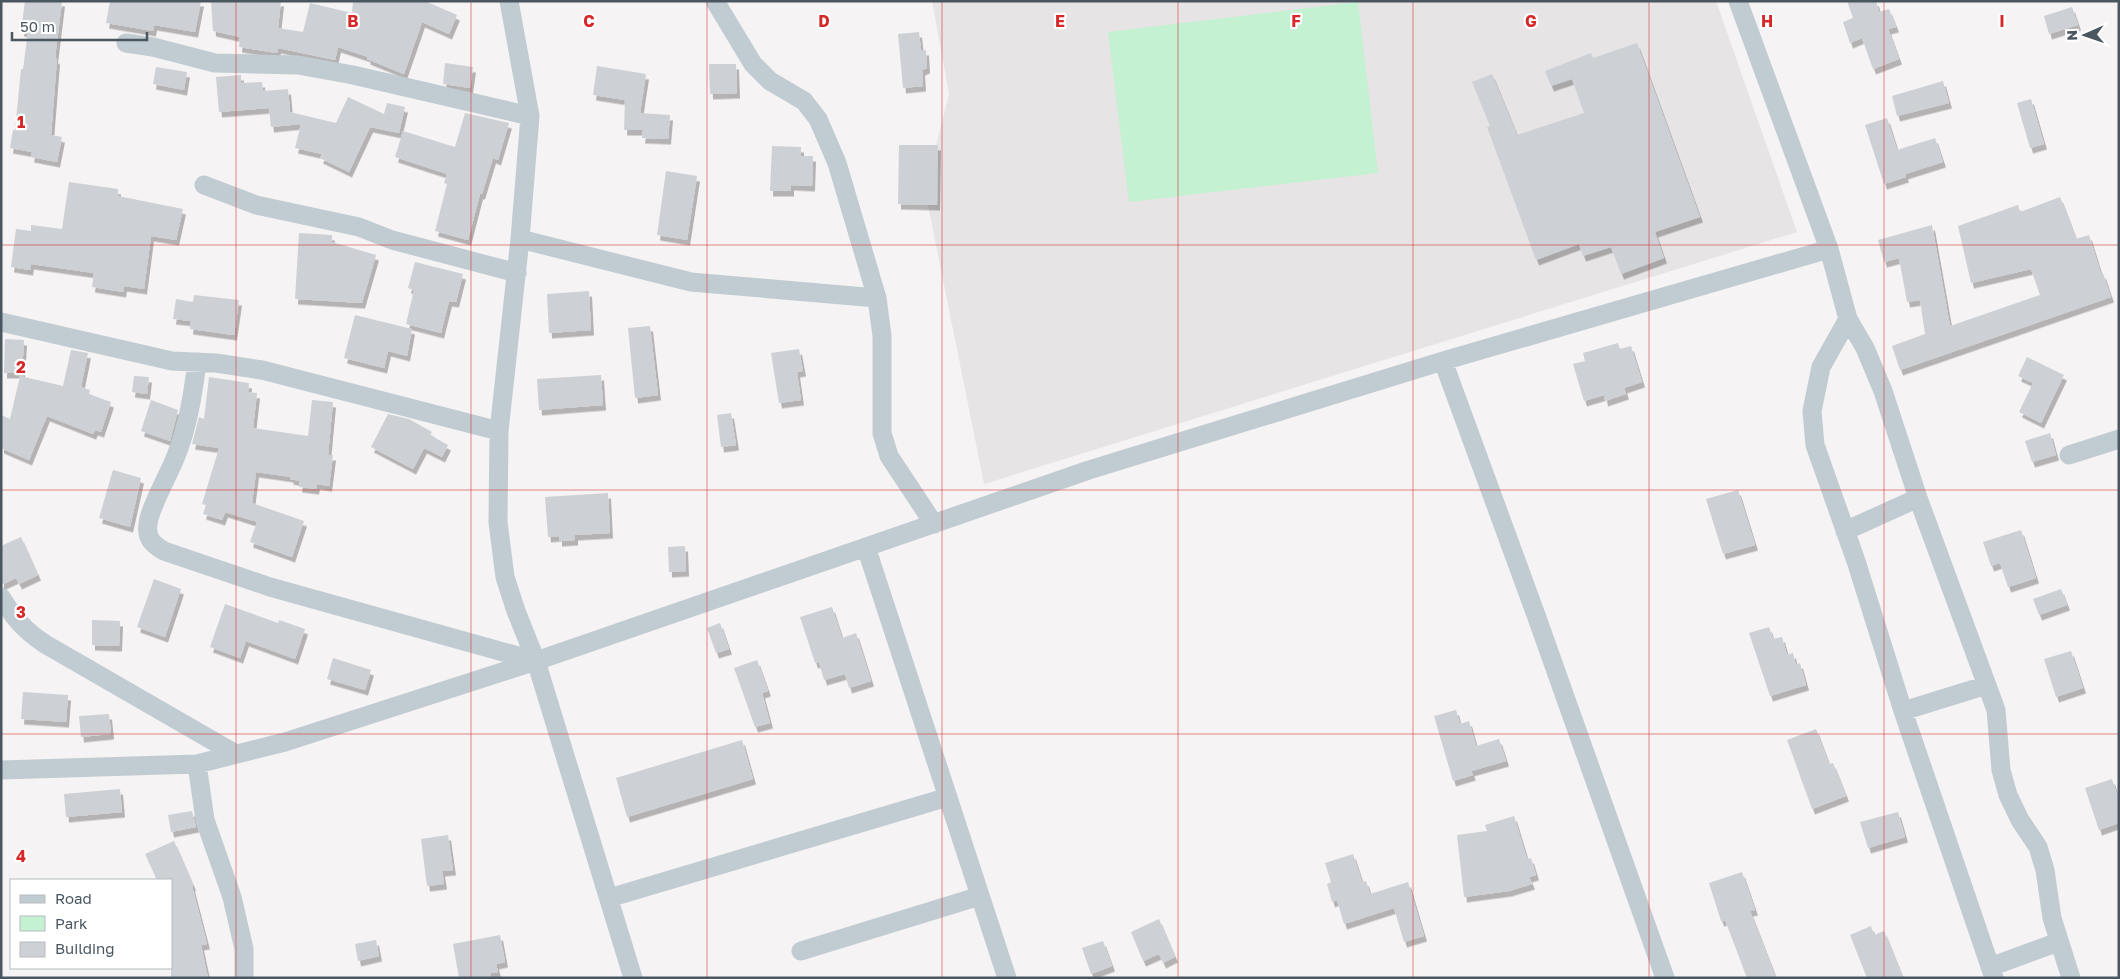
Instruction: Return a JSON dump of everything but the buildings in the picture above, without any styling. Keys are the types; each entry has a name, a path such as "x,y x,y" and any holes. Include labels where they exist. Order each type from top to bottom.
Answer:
{"street":[{"path":"509,1 530,116 517,273 499,431 498,522 505,578 536,661 633,978"},
{"path":"715,1 753,64 770,81 804,100 818,119 837,163 877,298 882,336 882,434 889,456 934,524"},
{"path":"1738,1 1829,249 1848,319 1865,348 1883,391 1918,498 1996,710 2001,770 2008,796 2020,820 2038,847 2045,870 2047,896 2058,942 2071,978"},
{"path":"126,43 153,47 214,63 298,64 530,116"},
{"path":"204,185 256,205 359,227 392,240 517,273"},
{"path":"520,240 691,282 877,298"},
{"path":"1,770 197,764 234,753 285,742 536,661 1089,470 1443,361 1829,249"},
{"path":"1848,319 1821,367 1812,411 1815,445 1903,711 1992,972 2058,942"},
{"path":"1,322 172,361 198,362 262,370 499,431"},
{"path":"1443,361 1665,978"},
{"path":"198,362 190,412 177,453 148,522 148,535 152,544 164,551 270,587 536,661"},
{"path":"2069,455 2119,438"},
{"path":"1845,531 1918,498"},
{"path":"866,547 1008,978"},
{"path":"1,597 26,631 45,644 234,753"},
{"path":"1903,711 1987,685"},
{"path":"197,764 204,820 232,897 242,940 244,978"},
{"path":"609,898 948,798"},
{"path":"801,951 980,896"}],"shaded area":[{"path":"932,1 1716,1 1797,232 984,484 925,190 949,94"}],"green space":[{"path":"1358,2 1378,173 1129,202 1108,32"}]}
